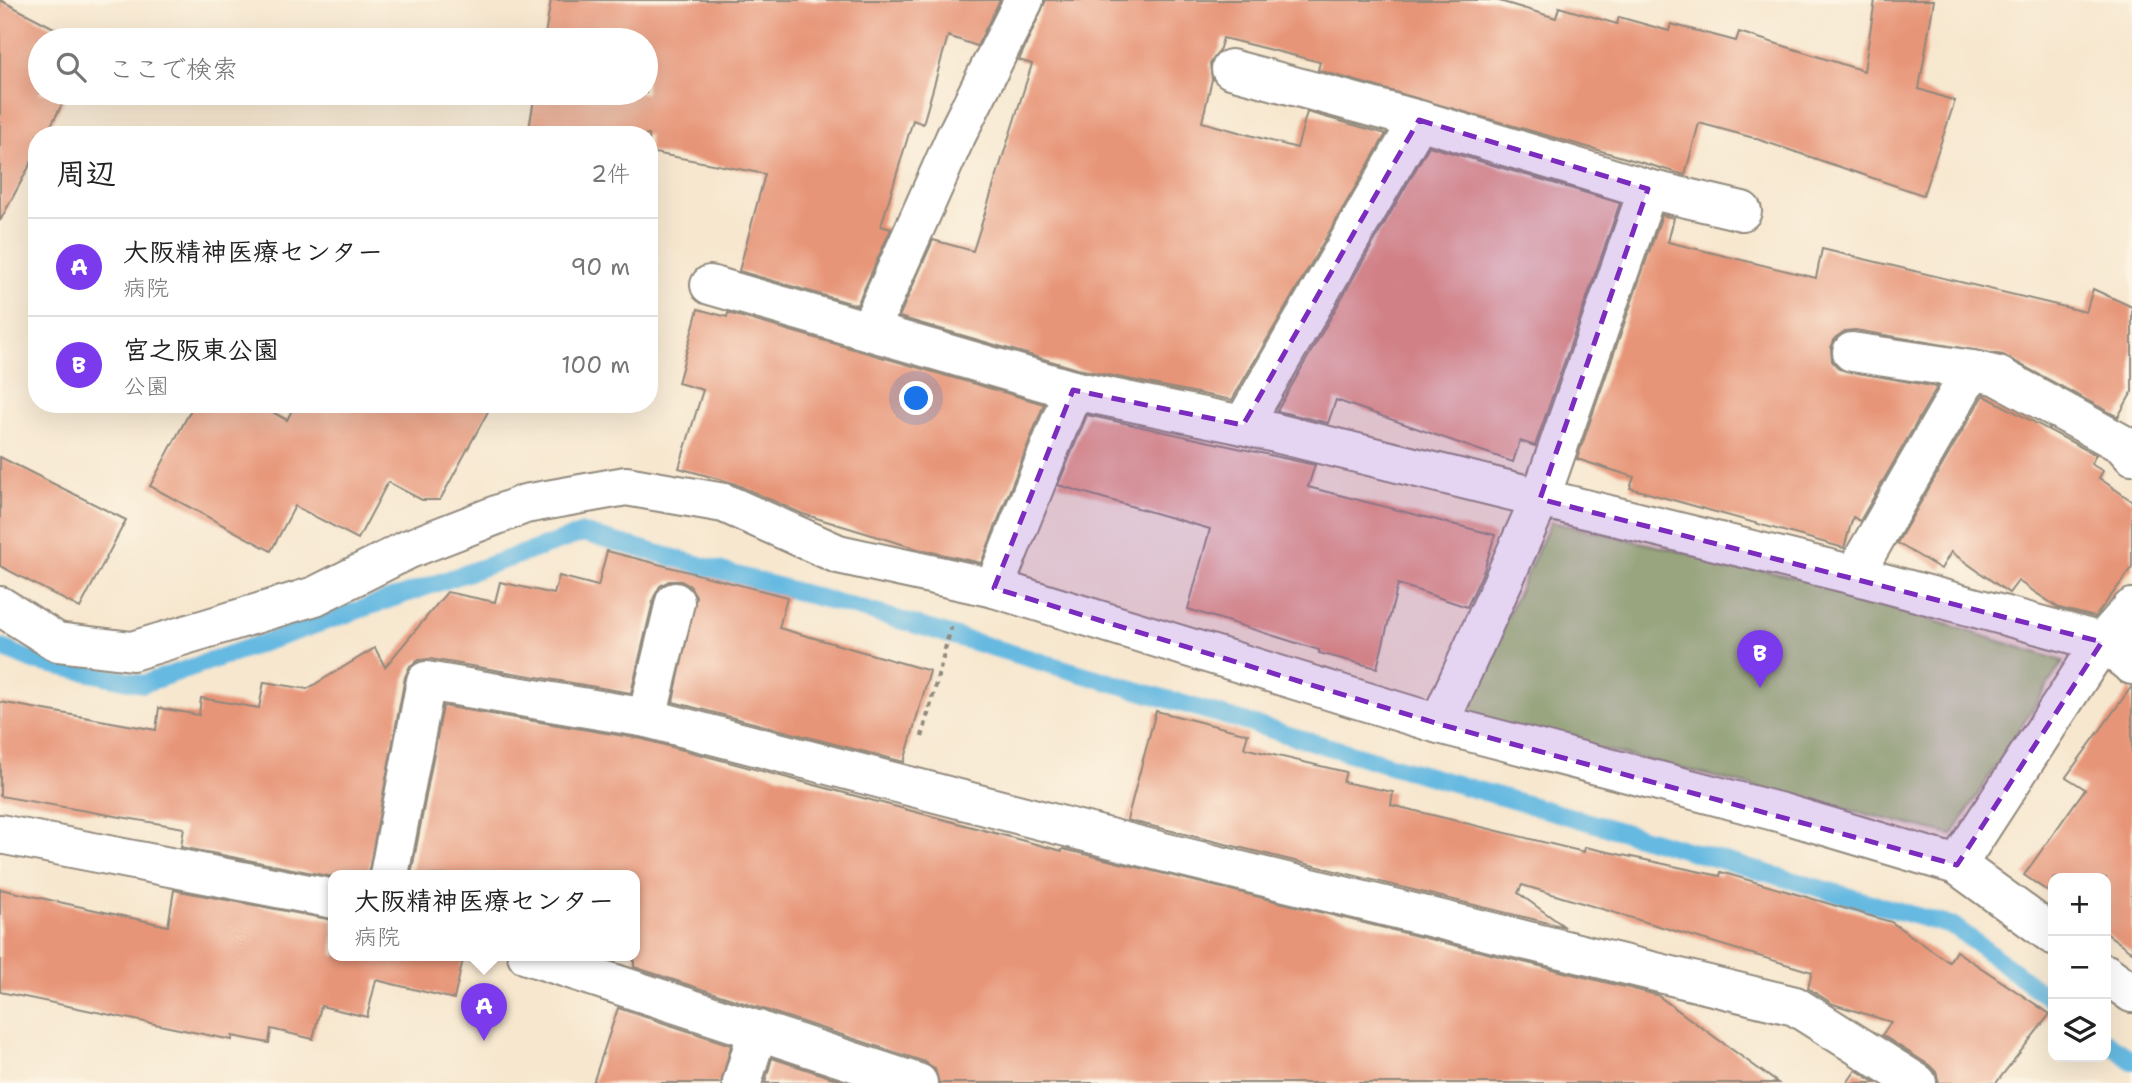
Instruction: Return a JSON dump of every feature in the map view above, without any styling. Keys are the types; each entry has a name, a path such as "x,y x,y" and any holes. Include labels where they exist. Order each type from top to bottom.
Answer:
{"street":[{"path":"869,331 955,138 1024,0"},
{"path":"1231,69 1419,120 1648,189 1742,211"},
{"path":"1243,425 1419,120"},
{"path":"1439,724 1539,499 1648,189"},
{"path":"710,285 1073,390 1243,425 1854,575 2102,642 2132,665"},
{"path":"1852,352 1998,376 2122,444 2132,455"},
{"path":"1854,575 1972,370"},
{"path":"994,588 1073,390"},
{"path":"0,606 57,642 132,650 315,596 409,549 525,505 625,486 724,503 838,554 994,588 1439,724 1782,813 1957,864 2048,931"},
{"path":"647,718 675,602"},
{"path":"1957,864 2102,642 2132,608"},
{"path":"390,870 426,681 647,718 1163,852 1796,1006 1917,1083"},
{"path":"0,834 328,898"},
{"path":"545,961 918,1083"},
{"path":"2111,978 2132,993"},
{"path":"742,1083 758,1030"}],"path":[{"path":"909,786 947,647"}],"highlighted area":[{"path":"1419,120 1648,189 1540,499 2102,642 1957,865 1439,724 994,588 1073,390 1243,425"}],"green space":[{"path":"1551,522 1801,579 2063,661 1952,835 1461,715"}],"building":[{"path":"0,0 54,28 28,28 28,105 62,105 51,126 28,126 28,169 0,221"},
{"path":"551,0 1000,0 977,46 948,36 923,124 913,120 881,226 891,229 857,305 739,271 765,174 658,154 658,126 530,126 533,105 658,105 658,28 546,28"},
{"path":"1046,0 1496,0 1556,18 1559,7 1617,24 1619,17 1669,31 1671,24 1736,41 1739,32 1864,71 1875,0 1934,0 1919,89 1955,101 1923,195 1754,138 1699,123 1685,175 1318,70 1320,62 1223,38 1219,51 1210,64 1212,79 1202,122 1297,148 1307,112 1386,134 1232,400 1078,369 899,317 933,240 973,251 1032,64 1019,60"},
{"path":"1429,146 1620,203 1535,446 1520,441 1513,462 1336,400 1328,423 1277,411"},
{"path":"1662,215 1674,218 1668,242 1816,278 1822,249 2086,312 2093,289 2132,307 2132,392 2118,417 2003,355 1855,330 1845,331 1835,338 1831,348 1832,361 1839,369 1937,387 1860,521 1853,517 1844,548 1630,488 1634,477 1577,459"},
{"path":"698,309 727,317 728,313 1044,404 981,563 918,549 803,514 733,483 679,468 703,390 678,383"},
{"path":"1983,395 2096,455 2091,464 2103,471 2099,478 2132,501 2132,568 2095,617 2059,608 2018,581 2009,593 1951,552 1941,569 1897,543"},
{"path":"189,413 274,413 287,420 290,413 487,413 440,500 422,500 388,482 358,539 295,506 271,551 150,486"},
{"path":"1087,415 1315,465 1308,487 1495,535 1484,570 1467,607 1398,584 1377,668 1319,653 1319,650 1188,609 1210,529 1058,485"},
{"path":"0,457 126,520 80,608 0,566"},
{"path":"607,551 787,597 779,628 930,671 904,762 673,702 696,596 690,586 681,581 669,581 660,586 654,597 631,693 430,659 419,660 410,666 405,677 369,870 328,870 328,876 181,847 184,828 0,796 0,702 156,730 159,708 199,715 201,698 259,708 264,682 307,689 375,648 385,667 447,592 495,602 500,582 554,594 559,576 598,586"},
{"path":"2132,686 2132,952 2111,937 2111,873 2048,873 2048,892 2024,875 2085,789 2066,777"},
{"path":"443,706 642,739 1062,851 1063,849 1657,995 1778,1083 939,1083 935,1069 925,1062 634,967 634,961 640,961 640,870 412,870"},
{"path":"1156,711 1248,734 1244,748 1346,772 1343,782 1393,792 1391,805 1584,852 1585,847 1720,876 1721,872 1891,922 1949,962 1956,951 2048,1013 2048,1017 1996,1083 1939,1083 1936,1072 1929,1065 1882,1035 1891,1022 1833,1004 1808,988 1812,972 1522,885 1518,893 1565,927 1127,820"},
{"path":"0,889 168,926 174,890 328,919 328,961 463,961 454,999 376,980 367,1017 321,1006 313,1039 271,1029 269,1043 232,1036 232,1040 0,992"},
{"path":"618,1008 731,1045 721,1083 593,1083"},
{"path":"772,1058 848,1083 765,1083"},
{"path":"1856,1070 1876,1083 1847,1083"}],"waterway":[{"path":"0,647 33,661 143,684 583,533 879,614 1397,767 1955,927 2050,999"},
{"path":"2111,1045 2132,1061"}],"place":[{"name":"宮之阪東公園","path":"1760,688"},
{"name":"大阪精神医療センター","path":"484,1041"}]}
